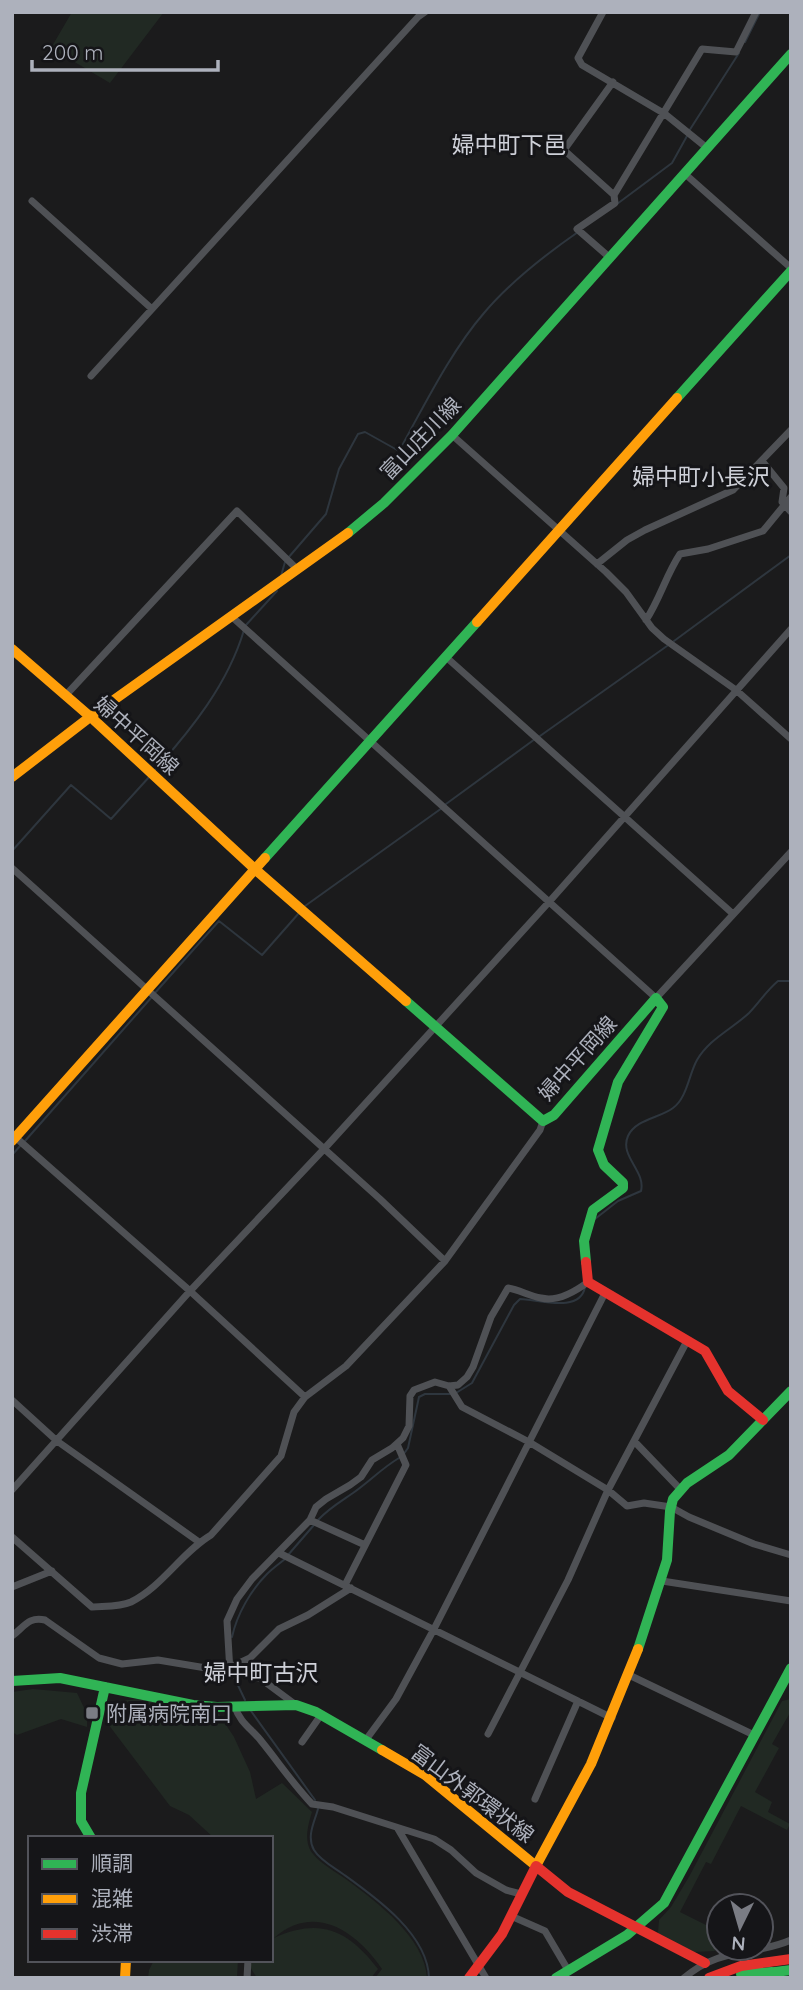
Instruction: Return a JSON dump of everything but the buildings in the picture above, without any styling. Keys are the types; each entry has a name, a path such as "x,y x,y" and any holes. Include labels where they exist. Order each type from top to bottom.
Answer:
{"main road":[{"name":"富山庄川線","path":"12,777 90,717 326,550 384,503 452,435 791,54"},
{"path":"13,1137 256,870 791,270"},
{"name":"婦中平岡線","path":"12,649 256,870 543,1121 554,1115 656,998 663,1007 618,1082 598,1150 600,1161 605,1168 623,1183 622,1188 593,1210 584,1241 589,1282"},
{"path":"589,1282 705,1351 728,1391 764,1420"},
{"name":"富山外郭環状線","path":"12,1681 60,1678 193,1705 296,1705 321,1715 425,1775 536,1866 567,1814 629,1675 662,1581 669,1552 673,1499 721,1461 791,1391"},
{"path":"556,1978 606,1949 655,1913 675,1886 791,1668"},
{"path":"90,1836 81,1821 81,1793 105,1687"},
{"path":"469,1978 502,1934 536,1866 568,1892 705,1963"},
{"path":"709,1978 791,1959"},
{"path":"715,1978 730,1973 791,1970"},
{"path":"748,1978 772,1972"}],"street":[{"path":"91,376 425,12"},
{"path":"603,12 578,58 582,65 665,114 708,148"},
{"path":"609,257 577,229 615,203 614,195 702,49 736,52 756,12"},
{"path":"613,82 565,150 614,195"},
{"path":"684,173 791,270"},
{"path":"32,201 152,309"},
{"path":"597,564 627,540 645,530 733,490 791,430"},
{"path":"452,435 597,564 626,592 652,628 681,654 736,690 791,739"},
{"path":"762,461 784,488 783,505"},
{"path":"646,620 680,554 708,549 763,531 791,497"},
{"path":"783,505 791,512"},
{"path":"65,696 237,511 297,569"},
{"path":"230,616 656,998 791,852"},
{"path":"12,1490 190,1291 324,1149 548,902 791,629"},
{"path":"446,657 732,913"},
{"path":"12,868 445,1261"},
{"path":"12,1538 92,1607 129,1603 162,1581 199,1542 211,1535 281,1456 294,1412 305,1397 346,1366 445,1261 540,1130 543,1121"},
{"path":"13,1137 190,1291 305,1397"},
{"path":"230,1672 226,1642 227,1621 237,1599 252,1579 310,1520 316,1507 351,1485 372,1460 397,1444 408,1426 410,1396 414,1390 435,1382 449,1386 458,1385 473,1367 491,1317 508,1288 544,1299 556,1298 589,1282"},
{"path":"365,1741 396,1699 434,1629 605,1293"},
{"path":"488,1734 568,1580 608,1490 687,1340"},
{"path":"449,1386 462,1407 529,1442 608,1490 627,1506 644,1503 671,1507 754,1544 791,1555"},
{"path":"12,1400 57,1441 199,1542"},
{"path":"634,1441 681,1490"},
{"path":"230,1672 235,1665 250,1658 279,1629 308,1615 348,1587 365,1545 406,1465 397,1444"},
{"path":"310,1520 365,1545"},
{"path":"279,1553 612,1718"},
{"path":"12,1587 51,1572"},
{"path":"662,1581 791,1601"},
{"path":"12,1636 35,1618 45,1620 99,1658 122,1664 158,1660 261,1679 296,1705"},
{"path":"629,1675 754,1735"},
{"path":"535,1799 578,1701"},
{"path":"235,1707 242,1722 259,1737 286,1775 312,1804 333,1807 435,1839 476,1873 506,1890 521,1894"},
{"path":"302,1742 321,1715"},
{"path":"398,1829 486,1978"},
{"path":"511,1916 545,1931 568,1970"},
{"path":"684,1978 705,1963 726,1954 766,1949 791,1940"}],"shaded area":[{"path":"72,12 164,12 110,83 51,48"},
{"path":"33,1689 77,1693 87,1714 87,1727 61,1719 17,1735 12,1732 12,1692"},
{"path":"137,1699 218,1713 234,1737 250,1772 256,1799 282,1783 312,1812 307,1839 313,1854 372,1899 409,1935 424,1963 427,1978 375,1978 382,1969 348,1933 320,1922 305,1922 289,1927 274,1938 305,1928 332,1931 356,1945 378,1969 371,1978 257,1978 250,1967 252,1962 273,1962 273,1836 212,1836 189,1815 170,1806 108,1724 112,1711 120,1701"},
{"path":"791,1699 791,1711 772,1744 779,1748 755,1792 772,1802 768,1812 790,1824 787,1830 741,1806 711,1864 706,1862 680,1912 705,1924 705,1951 694,1952 658,1933 659,1920 671,1907 690,1875 782,1701"},
{"path":"153,1962 238,1962 237,1978 148,1978"}],"waterway":[{"path":"745,42 760,12"},
{"path":"689,131 739,53"},
{"path":"617,204 672,163 687,136"},
{"path":"288,558 326,514 339,469 358,434 365,432 399,451 449,361 484,313 528,270 578,232"},
{"path":"674,641 791,555"},
{"path":"281,576 285,562"},
{"path":"246,625 277,591"},
{"path":"154,771 218,688 244,630"},
{"path":"540,736 667,646"},
{"path":"446,804 535,739"},
{"path":"12,851 71,785 111,819 150,776"},
{"path":"305,906 442,808"},
{"path":"154,994 219,921 262,955 299,913"},
{"path":"595,1219 618,1201 641,1191 640,1177 627,1150 626,1143 632,1130 678,1104 697,1060 708,1046 749,1013 778,981 791,981"},
{"path":"25,1141 151,998"},
{"path":"12,1155 21,1145"},
{"path":"456,1393 472,1383 514,1305 520,1299 567,1303 581,1295 585,1287"},
{"path":"403,1455 408,1448 419,1397 425,1394 450,1394"},
{"path":"318,1520 399,1458"},
{"path":"288,1555 314,1525"},
{"path":"232,1637 237,1620 250,1595 261,1580 285,1559"},
{"path":"234,1677 245,1700"},
{"path":"251,1711 315,1800"},
{"path":"318,1809 311,1834 314,1850 323,1860 398,1918 420,1946 429,1978"}],"traffic: fast":[{"path":"348,533 384,503 452,435 791,54"},
{"path":"677,398 791,271"},
{"path":"265,858 477,622"},
{"path":"406,1001 543,1121 554,1115 656,998 663,1007 618,1082 598,1150 604,1165 623,1183 623,1188 593,1210 584,1241 586,1262"},
{"path":"638,1649 667,1560 673,1499 687,1483 729,1455 791,1391"},
{"path":"556,1978 627,1935 664,1903 791,1668"},
{"path":"12,1681 60,1678 193,1705 296,1705 316,1712 382,1750"},
{"path":"90,1836 81,1821 81,1793 105,1687"},
{"path":"767,1973 791,1970"},
{"path":"741,1974 772,1972"}],"traffic: slow":[{"path":"477,622 677,398"},
{"path":"12,777 90,717 348,533"},
{"path":"12,649 94,720 256,870 406,1001"},
{"path":"12,1141 265,858"},
{"path":"382,1750 425,1775 536,1866 591,1764 638,1649"},
{"path":"125,1978 126,1962"}],"traffic: jam":[{"path":"586,1262 588,1282 705,1351 728,1391 763,1420"},
{"path":"469,1978 502,1934 536,1866 568,1892 705,1963"},
{"path":"709,1978 741,1966 791,1959"}],"place":[{"name":"附属病院南口","path":"92,1713"}],"district":[{"name":"婦中町下邑","path":"509,144"},
{"name":"婦中町小長沢","path":"701,476"},
{"name":"婦中町古沢","path":"261,1672"}]}
